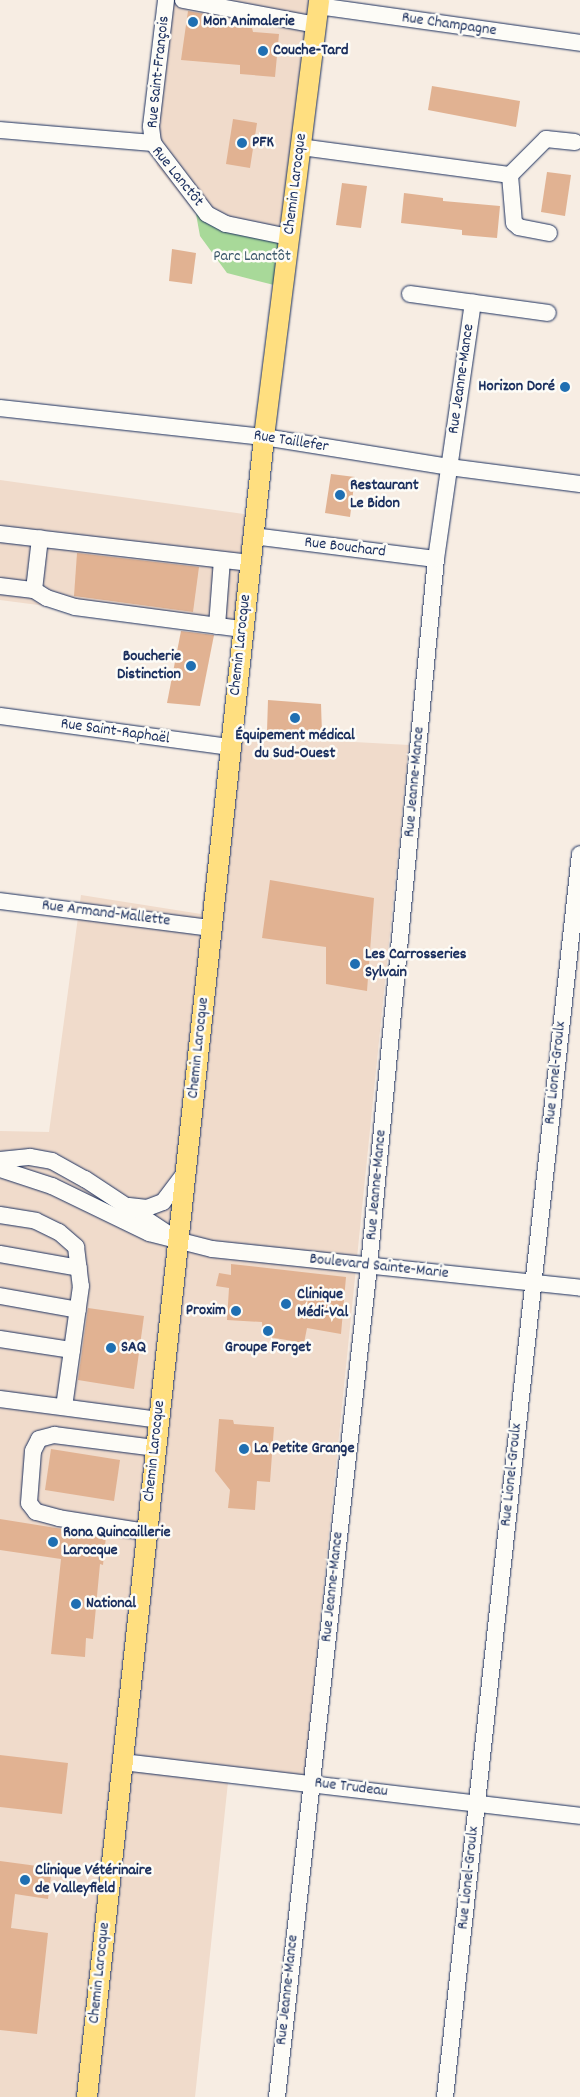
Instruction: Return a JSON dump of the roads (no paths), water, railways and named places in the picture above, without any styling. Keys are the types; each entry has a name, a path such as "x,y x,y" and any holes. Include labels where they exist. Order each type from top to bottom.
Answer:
{"main road":[{"name":"Chemin Larocque","path":"87,2097 250,563 264,437 318,11"}],"street":[{"name":"Rue Saint-François","path":"153,143 151,126 166,0"},
{"name":"Rue Champagne","path":"183,0 318,11 580,43"},
{"name":"Rue Lanctôt","path":"0,130 153,143 207,214 226,224 289,237"},
{"path":"549,233 514,224 510,175 546,139 575,142"},
{"path":"300,147 510,175"},
{"path":"410,294 548,313"},
{"name":"Rue Jeanne-Mance","path":"277,2097 369,1266 436,559 473,303"},
{"name":"Rue Taillefer","path":"0,408 264,437 449,467 580,484"},
{"path":"0,534 250,563"},
{"name":"Rue Bouchard","path":"253,536 436,559"},
{"path":"34,590 40,538"},
{"path":"217,626 222,560"},
{"path":"0,586 34,590 47,598 75,607 243,629"},
{"name":"Rue Saint-Raphaël","path":"0,716 230,748"},
{"name":"Rue Lionel-Groulx","path":"445,2097 580,854"},
{"name":"Rue Armand-Mallette","path":"0,901 211,928"},
{"name":"Boulevard Sainte-Marie","path":"0,1160 30,1157 52,1161 125,1205 178,1241"},
{"name":"Boulevard Sainte-Marie","path":"0,1169 52,1186 149,1234 212,1249 580,1288"},
{"path":"125,1205 147,1208 163,1202 185,1173"},
{"path":"0,1215 36,1221 58,1232 76,1247 81,1286 64,1407"},
{"path":"0,1254 79,1268"},
{"path":"0,1296 78,1310"},
{"path":"0,1339 72,1350"},
{"path":"0,1399 159,1420"},
{"path":"146,1532 59,1518 36,1512 29,1503 33,1452 39,1439 54,1435 156,1448"},
{"name":"Rue Trudeau","path":"122,1762 580,1816"}],"place":[{"name":"Mon Animalerie","path":"193,22"},
{"name":"Couche-Tard","path":"263,51"},
{"name":"PFK","path":"242,143"},
{"name":"Horizon Doré","path":"565,387"},
{"name":"Restaurant Le Bidon","path":"340,495"},
{"name":"Boucherie Distinction","path":"191,666"},
{"name":"Équipement médical du Sud-Ouest","path":"295,718"},
{"name":"Les Carrosseries Sylvain","path":"355,964"},
{"name":"Clinique Médi-Val","path":"286,1304"},
{"name":"Proxim","path":"236,1311"},
{"name":"Groupe Forget","path":"268,1331"},
{"name":"SAQ","path":"111,1348"},
{"name":"La Petite Grange","path":"244,1449"},
{"name":"Rona Quincaillerie Larocque","path":"53,1542"},
{"name":"National","path":"76,1604"},
{"name":"Clinique Vétérinaire de Valleyfield","path":"25,1880"}],"park label":[{"name":"Parc Lanctôt","path":"252,257"}]}
